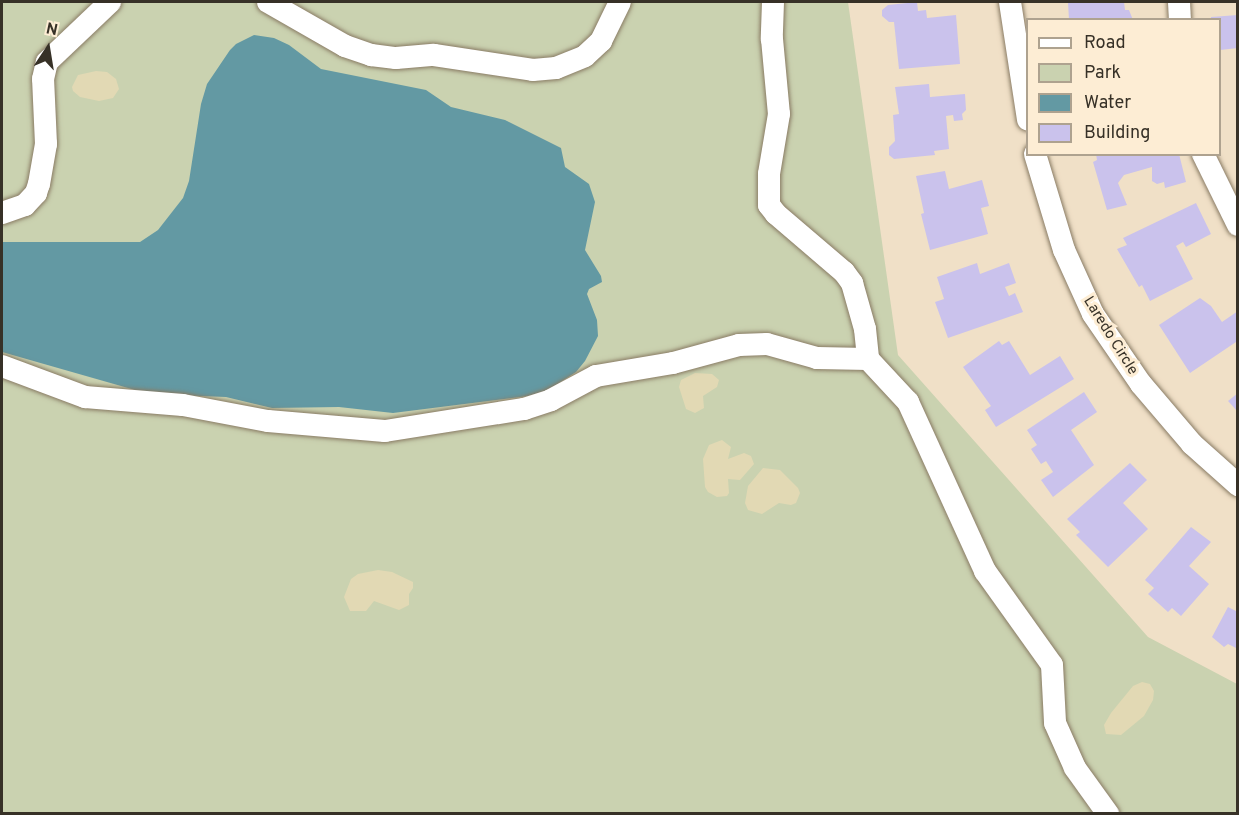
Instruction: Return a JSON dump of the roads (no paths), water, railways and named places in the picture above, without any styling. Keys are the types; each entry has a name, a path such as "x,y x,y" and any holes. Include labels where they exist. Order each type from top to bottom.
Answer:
{"street":[{"path":"2,213 25,205 39,184 46,144 43,79 47,62 110,2"},
{"path":"268,2 345,46 371,56 396,58 434,55 532,70 556,68 585,57 601,41 620,2"},
{"path":"773,2 772,39 779,114 769,174 769,205 776,214 844,272 852,283 865,329 868,359 908,402 985,571 1052,665 1055,723 1075,768 1108,813"},
{"path":"1010,2 1026,107"},
{"path":"1179,2 1180,18"},
{"name":"Laredo Circle","path":"1036,156 1064,250 1093,314 1148,393 1192,444 1238,485"},
{"path":"1204,156 1238,225"},
{"path":"2,366 86,397 183,405 268,422 385,431 524,409 552,400 596,376 673,363 739,345 767,344 817,358 868,359"}],"water":[{"path":"254,35 274,38 289,45 321,69 426,90 451,107 505,120 561,148 565,167 589,184 595,202 585,250 601,276 602,282 589,289 587,294 597,320 598,336 585,361 576,372 548,390 528,396 393,413 339,407 272,408 226,397 149,394 2,352 2,242 140,242 158,230 183,198 189,181 201,104 207,84 230,50 236,44"}]}
